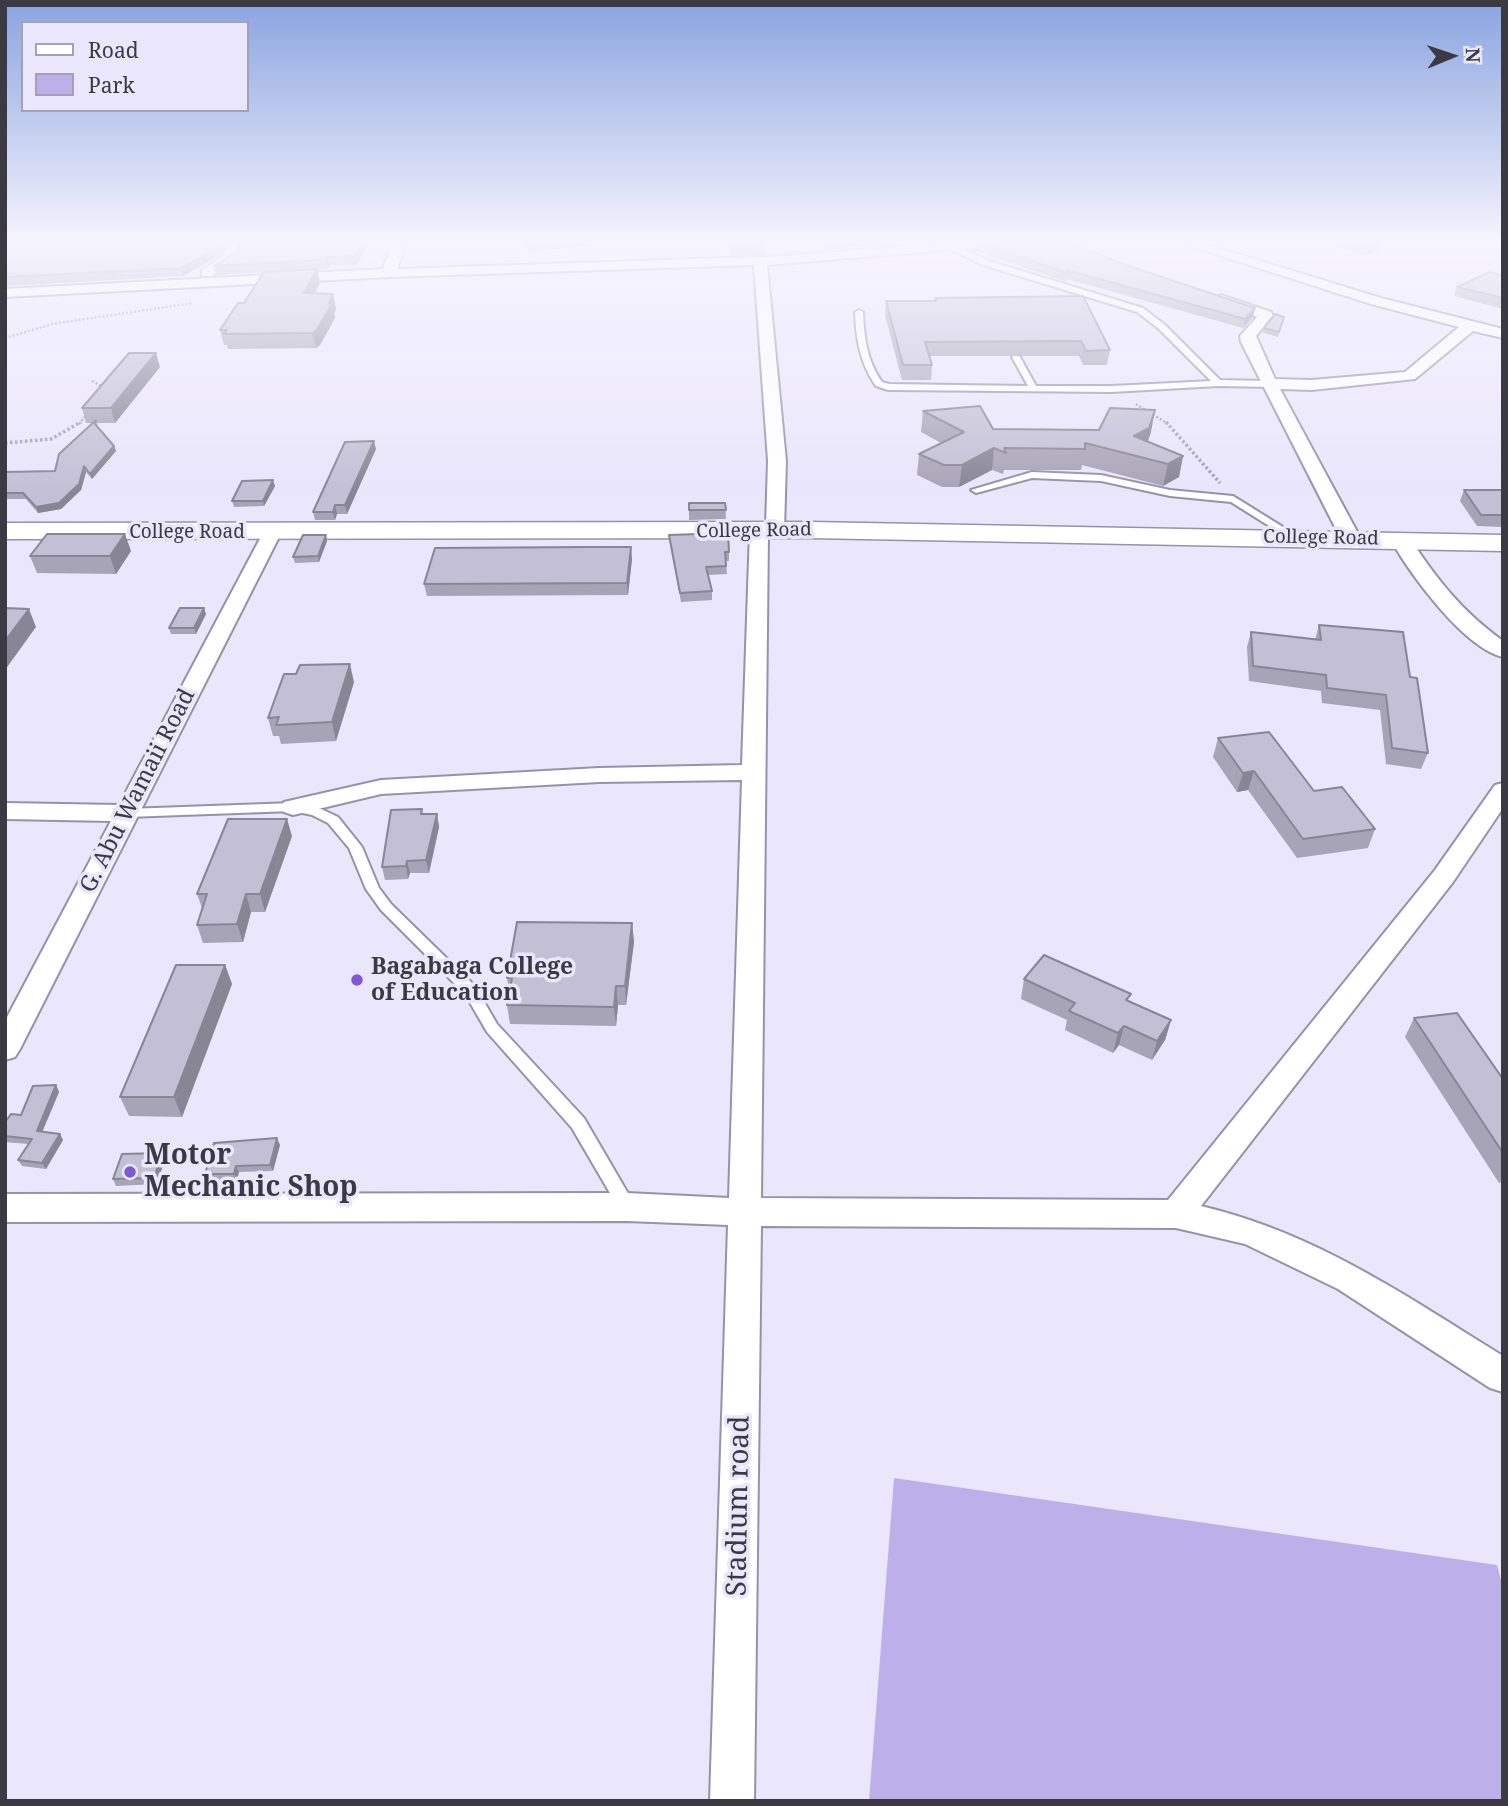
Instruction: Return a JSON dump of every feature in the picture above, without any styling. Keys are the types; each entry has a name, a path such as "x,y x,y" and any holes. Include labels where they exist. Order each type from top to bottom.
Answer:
{"street":[{"name":"Stadium road","path":"732,1801 754,772 767,530 777,461 765,324"},
{"path":"1258,324 1248,337 1248,342 1351,539"},
{"path":"1464,324 1503,334"},
{"path":"1269,384 1311,385 1409,376 1470,326"},
{"name":"College Road","path":"5,531 271,533 767,530 1294,537 1503,543"},
{"name":"G. Abu Wamaii Road","path":"5,1049 271,533"},
{"path":"1401,540 1414,566 1433,589 1476,632 1503,651"},
{"path":"292,807 381,787 599,775 754,772"},
{"path":"1176,1214 1444,877 1503,790"},
{"path":"5,811 127,813"},
{"path":"5,1208 627,1207 746,1212 1176,1214 1251,1232 1350,1279 1503,1376"}],"lane":[{"path":"859,324 859,336 873,377 879,384 906,389 1269,384"},
{"path":"1158,324 1218,383"},
{"path":"1016,357 1034,389"},
{"path":"976,490 1032,475 1101,478 1170,493 1233,499 1294,537"},
{"path":"127,813 292,807 316,812 333,820 355,847 373,889 386,907 470,990 492,1028 578,1123 627,1207"}],"path":[{"path":"5,338 51,324"},
{"path":"92,381 105,388 97,399"},
{"path":"1112,388 1164,419 1233,499"},
{"path":"5,443 37,444 58,439 79,424 90,410"}],"green space":[{"path":"894,1478 1497,1565 1503,1588 1503,1801 869,1801"}],"building":[{"path":"224,324 320,324 312,333 224,334 227,330 220,330"},
{"path":"892,324 1097,324 1110,350 1086,351 1081,341 925,342 932,365 903,365"},
{"path":"1267,324 1282,324 1279,332 1264,328"},
{"path":"129,353 156,353 111,408 82,408"},
{"path":"980,406 993,429 1099,430 1110,408 1155,410 1149,428 1134,436 1183,456 1168,464 1085,443 1085,449 1004,448 1006,453 994,448 962,465 944,465 919,454 964,432 923,411"},
{"path":"96,420 95,424 114,446 90,474 84,466 79,484 59,503 36,507 23,493 5,493 5,472 55,471 59,454"},
{"path":"374,441 345,505 335,505 333,512 313,512 345,442"},
{"path":"273,480 263,501 232,501 242,481"},
{"path":"1464,490 1503,490 1503,515 1481,515"},
{"path":"689,503 725,503 726,510 689,510"},
{"path":"728,533 729,552 725,552 726,566 706,567 712,591 680,593 669,535"},
{"path":"47,534 125,534 110,556 30,556"},
{"path":"303,535 326,535 318,556 293,557"},
{"path":"631,547 627,583 424,584 435,548"},
{"path":"5,608 29,609 5,641"},
{"path":"180,608 204,608 194,628 169,628"},
{"path":"1319,625 1403,632 1410,677 1417,678 1428,753 1392,748 1386,695 1327,688 1326,675 1253,666 1251,632 1321,640"},
{"path":"350,664 332,722 276,725 279,717 268,718 284,674 296,674 300,665"},
{"path":"1269,732 1314,791 1342,787 1375,829 1303,839 1254,771 1243,773 1218,738"},
{"path":"422,809 421,814 437,814 426,860 407,861 406,866 382,867 391,810"},
{"path":"228,819 287,819 260,894 246,894 237,924 197,925 207,894 197,894"},
{"path":"517,922 632,923 625,986 616,986 614,1007 507,1005 512,978 507,978"},
{"path":"1044,955 1131,994 1126,1000 1171,1020 1157,1041 1124,1026 1118,1033 1069,1011 1075,1003 1024,979"},
{"path":"176,965 225,965 174,1097 120,1097"},
{"path":"1457,1013 1503,1079 1503,1153 1414,1018"},
{"path":"56,1085 37,1131 60,1134 42,1163 18,1160 32,1139 5,1136 5,1122 11,1114 21,1115 33,1086"},
{"path":"277,1138 270,1165 236,1166 234,1174 205,1174 214,1143"},
{"path":"162,1153 154,1178 113,1179 122,1154"}],"place":[{"name":"Bagabaga College of Education","path":"357,980"},
{"name":"Motor Mechanic Shop","path":"130,1172"}]}
